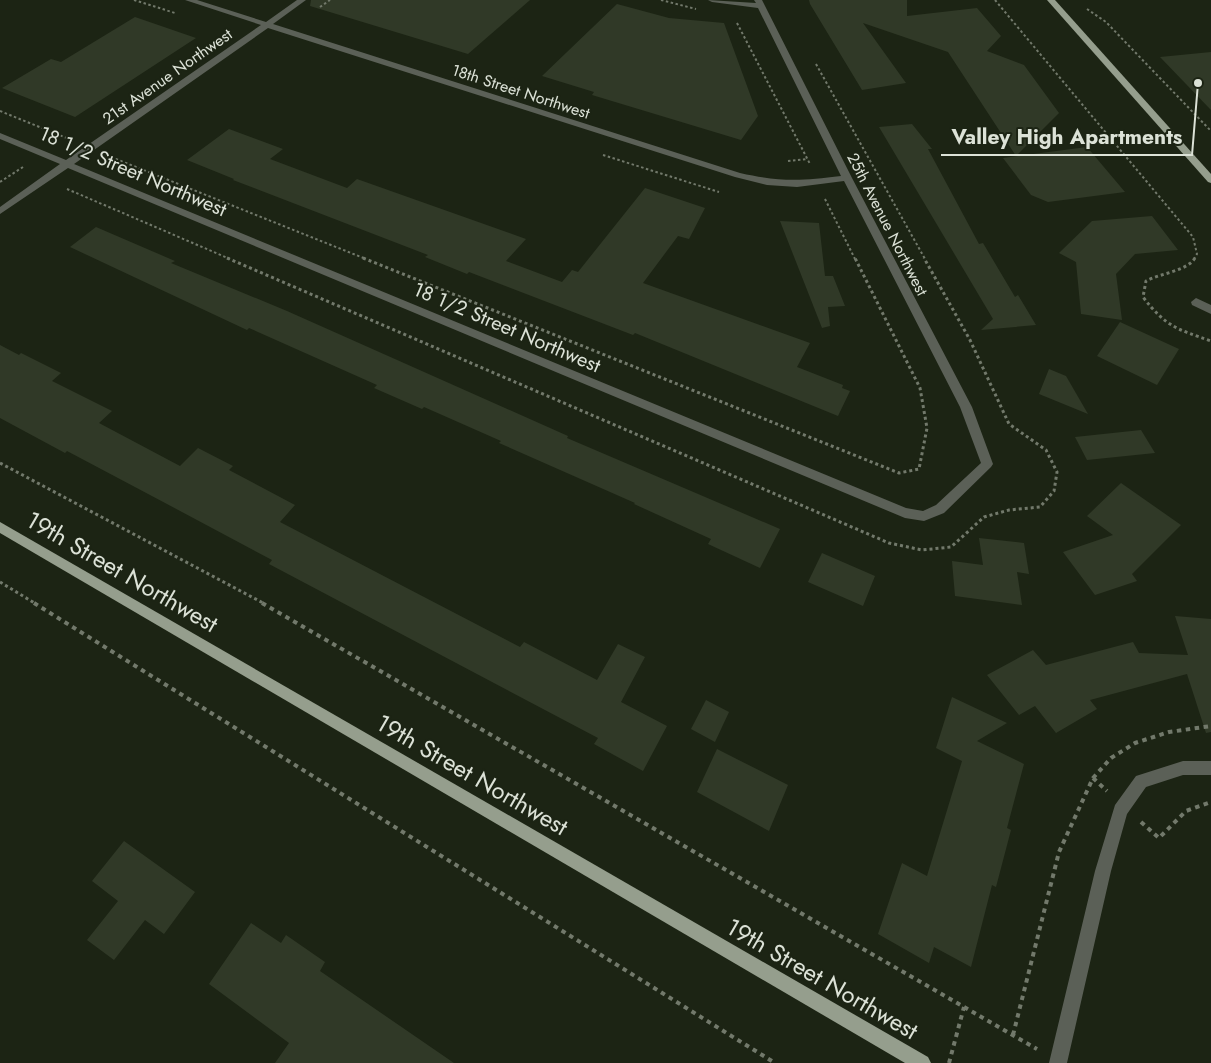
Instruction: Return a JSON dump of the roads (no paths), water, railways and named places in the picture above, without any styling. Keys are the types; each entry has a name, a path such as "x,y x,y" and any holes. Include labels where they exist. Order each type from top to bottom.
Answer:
{"main road":[{"path":"1051,0 1211,180"},
{"name":"19th Street Northwest","path":"0,527 922,1063"}],"street":[{"name":"18th Street Northwest","path":"190,0 738,175 767,182 797,184 847,178"},
{"name":"21st Avenue Northwest","path":"0,211 302,0"},
{"path":"712,0 759,3"},
{"name":"25th Avenue Northwest","path":"759,3 966,407 987,464"},
{"name":"18 1/2 Street Northwest","path":"0,136 905,513 924,516 940,509 987,464"},
{"path":"1196,302 1211,310"},
{"path":"1058,1063 1103,871 1120,810 1141,781 1183,768 1211,768"}],"place":[{"name":"Valley High Apartments","path":"1198,83"}]}
